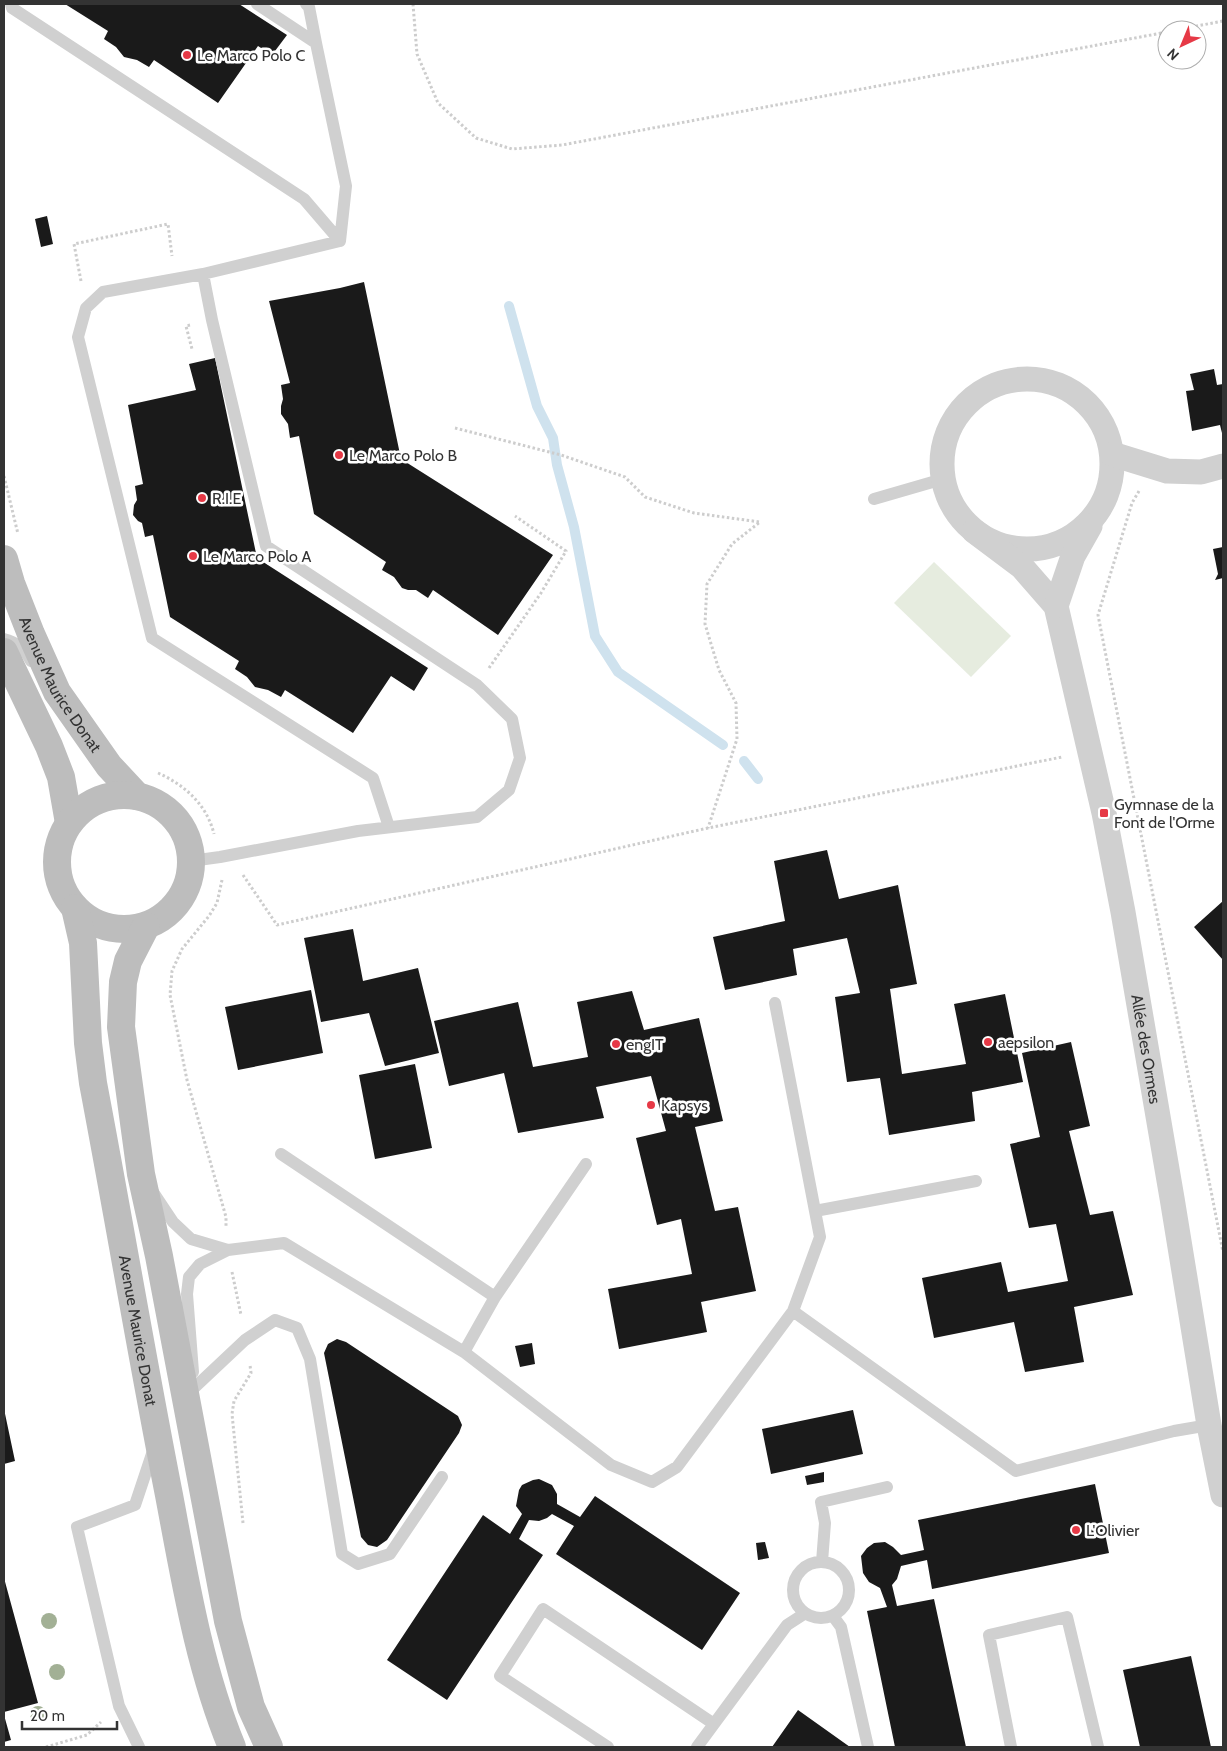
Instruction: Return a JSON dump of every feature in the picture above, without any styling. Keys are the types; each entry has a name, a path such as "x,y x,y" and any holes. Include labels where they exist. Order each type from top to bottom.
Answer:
{"main road":[{"name":"Avenue Maurice Donat","path":"12,549 11,583 57,692 109,766 137,796"},
{"path":"4,652 49,746 61,777 69,823"},
{"path":"117,795 137,796 158,804 176,819 187,838 191,861 189,877 184,893 174,907 146,926 128,929 108,928 90,920 75,908 62,888 56,866 57,850 61,836 82,808 98,799 117,795"},
{"name":"Avenue Maurice Donat","path":"75,908 84,943 88,1043 93,1083 158,1439 195,1627 210,1687 232,1747"},
{"name":"Avenue Maurice Donat","path":"146,926 126,968 123,982 121,1027 141,1174 159,1256 228,1621 251,1707 269,1747"}],"street":[{"path":"1056,606 1072,556 1097,513 1107,495 1112,454 1104,428 1089,406 1082,400 1067,389 1041,381 1014,380 988,388 966,404 951,426 942,452 943,479 949,499 960,516 974,531 998,545 1026,550 1053,546 1078,533 1097,513"},
{"path":"1112,454 1167,471 1201,472 1223,466"},
{"name":"Allée des Ormes","path":"974,531 1022,566 1056,606 1090,751 1123,912 1172,1198 1208,1425 1223,1495"}],"lane":[{"path":"11,4 12,8 304,199 340,241"},
{"path":"257,4 316,43"},
{"path":"306,4 309,7 346,186 340,241"},
{"path":"340,241 203,274 103,292 86,308 78,337 152,638 373,778 389,827"},
{"path":"191,861 358,831 477,817 509,790 520,758 512,719 477,685 266,546 212,320 203,274"},
{"path":"874,499 943,479"},
{"path":"4,640 11,641 25,650 43,685 57,692"},
{"path":"198,1463 187,1294 189,1277 200,1264 228,1250 284,1243 464,1352 611,1465 652,1482 677,1468 793,1312 820,1237 775,1002"},
{"path":"281,1154 496,1297"},
{"path":"464,1352 496,1297 586,1164"},
{"path":"141,1174 173,1222 191,1239 228,1250"},
{"path":"814,1212 976,1181"},
{"path":"793,1312 1016,1471 1174,1431 1208,1425"},
{"path":"194,1388 245,1340 274,1320 297,1328 310,1359 342,1554 358,1564 390,1554 442,1477"},
{"path":"139,1747 119,1706 77,1527 135,1505 158,1439"},
{"path":"822,1562 825,1523 821,1502 887,1487"},
{"path":"822,1562 834,1565 846,1576 849,1592 844,1606 834,1616 815,1618 804,1614 794,1598 793,1584 800,1571 812,1563 822,1562"},
{"path":"608,1747 500,1676 543,1609 714,1724"},
{"path":"697,1747 787,1625 804,1614"},
{"path":"834,1616 841,1627 868,1747"},
{"path":"1012,1747 989,1635 1067,1617 1098,1747"}],"path":[{"path":"413,4 418,54 438,103 476,138 512,149 562,146 1157,34"},
{"path":"1207,24 1223,21"},
{"path":"86,308 74,244 168,224 176,279"},
{"path":"455,428 561,455 625,477 645,497 694,513 760,522 732,544 707,584 705,624 719,670 736,703 737,739 708,828"},
{"path":"1152,466 1132,503 1098,615 1223,1252"},
{"path":"4,476 12,549"},
{"path":"477,685 537,599 566,551 515,516"},
{"path":"241,872 277,925 708,828 1090,751"},
{"path":"152,770 170,778 188,790 201,806 212,826"},
{"path":"222,880 217,903 209,916 182,949 172,971 170,995 187,1080 226,1217 225,1231"},
{"path":"231,1264 240,1314"},
{"path":"243,1531 232,1414 234,1401 251,1372 248,1358"},
{"path":"46,1747 87,1735 119,1706"}],"shaded area":[{"path":"934,562 1011,636 971,677 894,603"}],"building":[{"name":"Le Marco Polo C","path":"65,4 239,4 287,35 272,55 258,46 218,103 154,60 149,67 137,60 124,57 116,47 104,39 108,31"},
{"path":"47,216 53,244 41,247 35,219"},
{"name":"Le Marco Polo B","path":"364,282 401,459 553,555 498,635 433,590 428,598 416,590 402,588 394,577 382,570 386,562 314,514 299,436 290,438 288,424 281,414 283,399 281,385 290,383 269,301"},
{"name":"Le Marco Polo A","path":"215,358 257,558 428,668 414,691 391,676 353,733 285,690 281,697 268,690 255,687 247,677 235,669 239,661 170,617 153,535 145,537 142,523 133,515 134,505 137,500 135,486 143,484 128,405 196,390 189,364"},
{"path":"1214,369 1217,385 1223,384 1223,437 1220,425 1192,431 1186,391 1194,390 1190,374"},
{"path":"1223,547 1223,578 1215,580 1218,574 1213,549"},
{"path":"827,850 839,899 898,885 917,984 890,989 902,1074 966,1064 954,1004 1005,994 1023,1082 972,1092 975,1121 889,1135 880,1078 847,1082 835,997 860,993 847,938 793,949 797,975 725,990 713,937 785,921 774,861"},
{"path":"1223,901 1223,960 1194,927"},
{"path":"353,929 363,981 418,968 439,1053 385,1066 369,1013 321,1022 304,938"},
{"path":"311,990 323,1053 238,1070 225,1007"},
{"path":"632,991 644,1030 699,1018 723,1121 695,1127 715,1211 738,1207 756,1291 701,1302 707,1332 619,1349 608,1289 692,1274 681,1219 657,1225 636,1138 666,1131 651,1076 596,1087 604,1118 518,1133 504,1073 449,1086 434,1021 518,1002 533,1067 588,1057 577,1002"},
{"path":"1071,1042 1090,1126 1069,1131 1090,1215 1113,1211 1133,1295 1074,1307 1084,1362 1025,1372 1014,1322 934,1338 922,1278 1001,1262 1008,1292 1068,1281 1056,1224 1029,1228 1010,1144 1040,1137 1022,1053"},
{"path":"415,1064 432,1148 375,1159 359,1075"},
{"path":"337,1339 346,1342 458,1416 462,1425 459,1433 387,1540 377,1547 368,1545 361,1537 324,1353 328,1344"},
{"path":"532,1343 535,1364 520,1367 515,1346"},
{"path":"4,1409 15,1461 4,1464"},
{"path":"853,1410 863,1454 771,1474 762,1429"},
{"path":"824,1472 824,1482 807,1485 805,1476"},
{"path":"539,1479 552,1485 557,1494 557,1504 580,1517 595,1496 740,1593 702,1650 556,1554 574,1526 552,1514 539,1521 529,1520 519,1539 543,1555 447,1700 387,1660 483,1515 510,1534 522,1514 516,1506 519,1490 522,1485"},
{"path":"1095,1484 1109,1553 932,1589 927,1560 901,1566 897,1579 892,1585 897,1606 934,1599 966,1747 895,1747 867,1611 887,1607 880,1588 869,1582 863,1573 861,1556 867,1548 874,1543 885,1542 901,1555 924,1550 918,1520"},
{"path":"765,1542 769,1558 758,1560 756,1543"},
{"path":"4,1578 38,1703 4,1712"},
{"path":"1191,1656 1211,1747 1140,1747 1123,1670"},
{"path":"798,1710 850,1747 772,1747"},
{"path":"4,1715 11,1740 4,1742"}],"waterway":[{"path":"509,306 537,406 553,438 557,465 574,527 595,636 618,672 723,745"},
{"path":"744,761 758,779"}],"place":[{"name":"Le Marco Polo C","path":"187,55"},
{"name":"Le Marco Polo B","path":"339,455"},
{"name":"R.I.E","path":"202,498"},
{"name":"Le Marco Polo A","path":"193,556"},
{"name":"Gymnase de la Font de l'Orme","path":"1104,813"},
{"name":"aepsilon","path":"988,1042"},
{"name":"engIT","path":"616,1044"},
{"name":"Kapsys","path":"651,1105"},
{"name":"L'Olivier","path":"1076,1530"}]}
